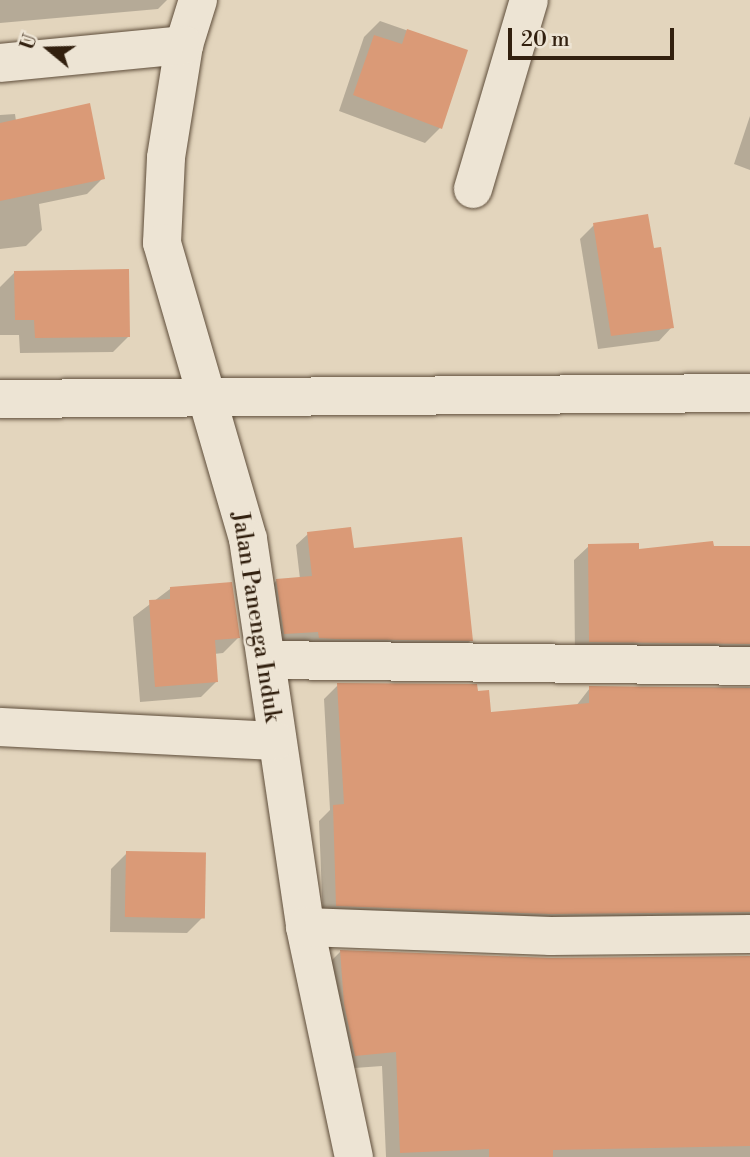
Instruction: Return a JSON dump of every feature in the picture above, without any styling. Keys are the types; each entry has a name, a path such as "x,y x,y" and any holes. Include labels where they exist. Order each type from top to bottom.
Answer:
{"street":[{"name":"Jalan Panenga Induk","path":"198,0 184,45 166,158 162,243 248,539 268,660 276,741 305,927 354,1157"},
{"path":"472,189 529,0"},
{"path":"0,63 184,45"},
{"path":"0,399 750,393"},
{"path":"268,660 750,666"},
{"path":"0,727 276,741"},
{"path":"305,927 551,936 750,934"}],"building":[{"path":"407,29 468,50 442,129 353,95 374,35 402,44"},
{"path":"90,103 105,179 0,201 0,123"},
{"path":"648,214 654,248 661,247 674,328 611,336 593,223"},
{"path":"129,269 130,337 35,338 34,320 15,320 14,271"},
{"path":"351,527 354,548 462,537 473,641 335,639 319,638 318,632 284,634 276,579 312,576 307,532"},
{"path":"713,541 714,546 750,546 750,644 589,642 588,544 639,543 639,549"},
{"path":"232,582 240,638 215,640 218,682 155,687 149,600 170,599 170,587"},
{"path":"337,683 477,684 478,691 489,690 491,712 589,703 589,686 750,688 750,912 551,914 336,906 333,805 344,804"},
{"path":"126,851 206,852 205,918 125,917"},
{"path":"340,950 551,958 750,956 750,1146 553,1150 553,1157 489,1157 489,1149 400,1153 396,1052 355,1056 344,1004"}]}
